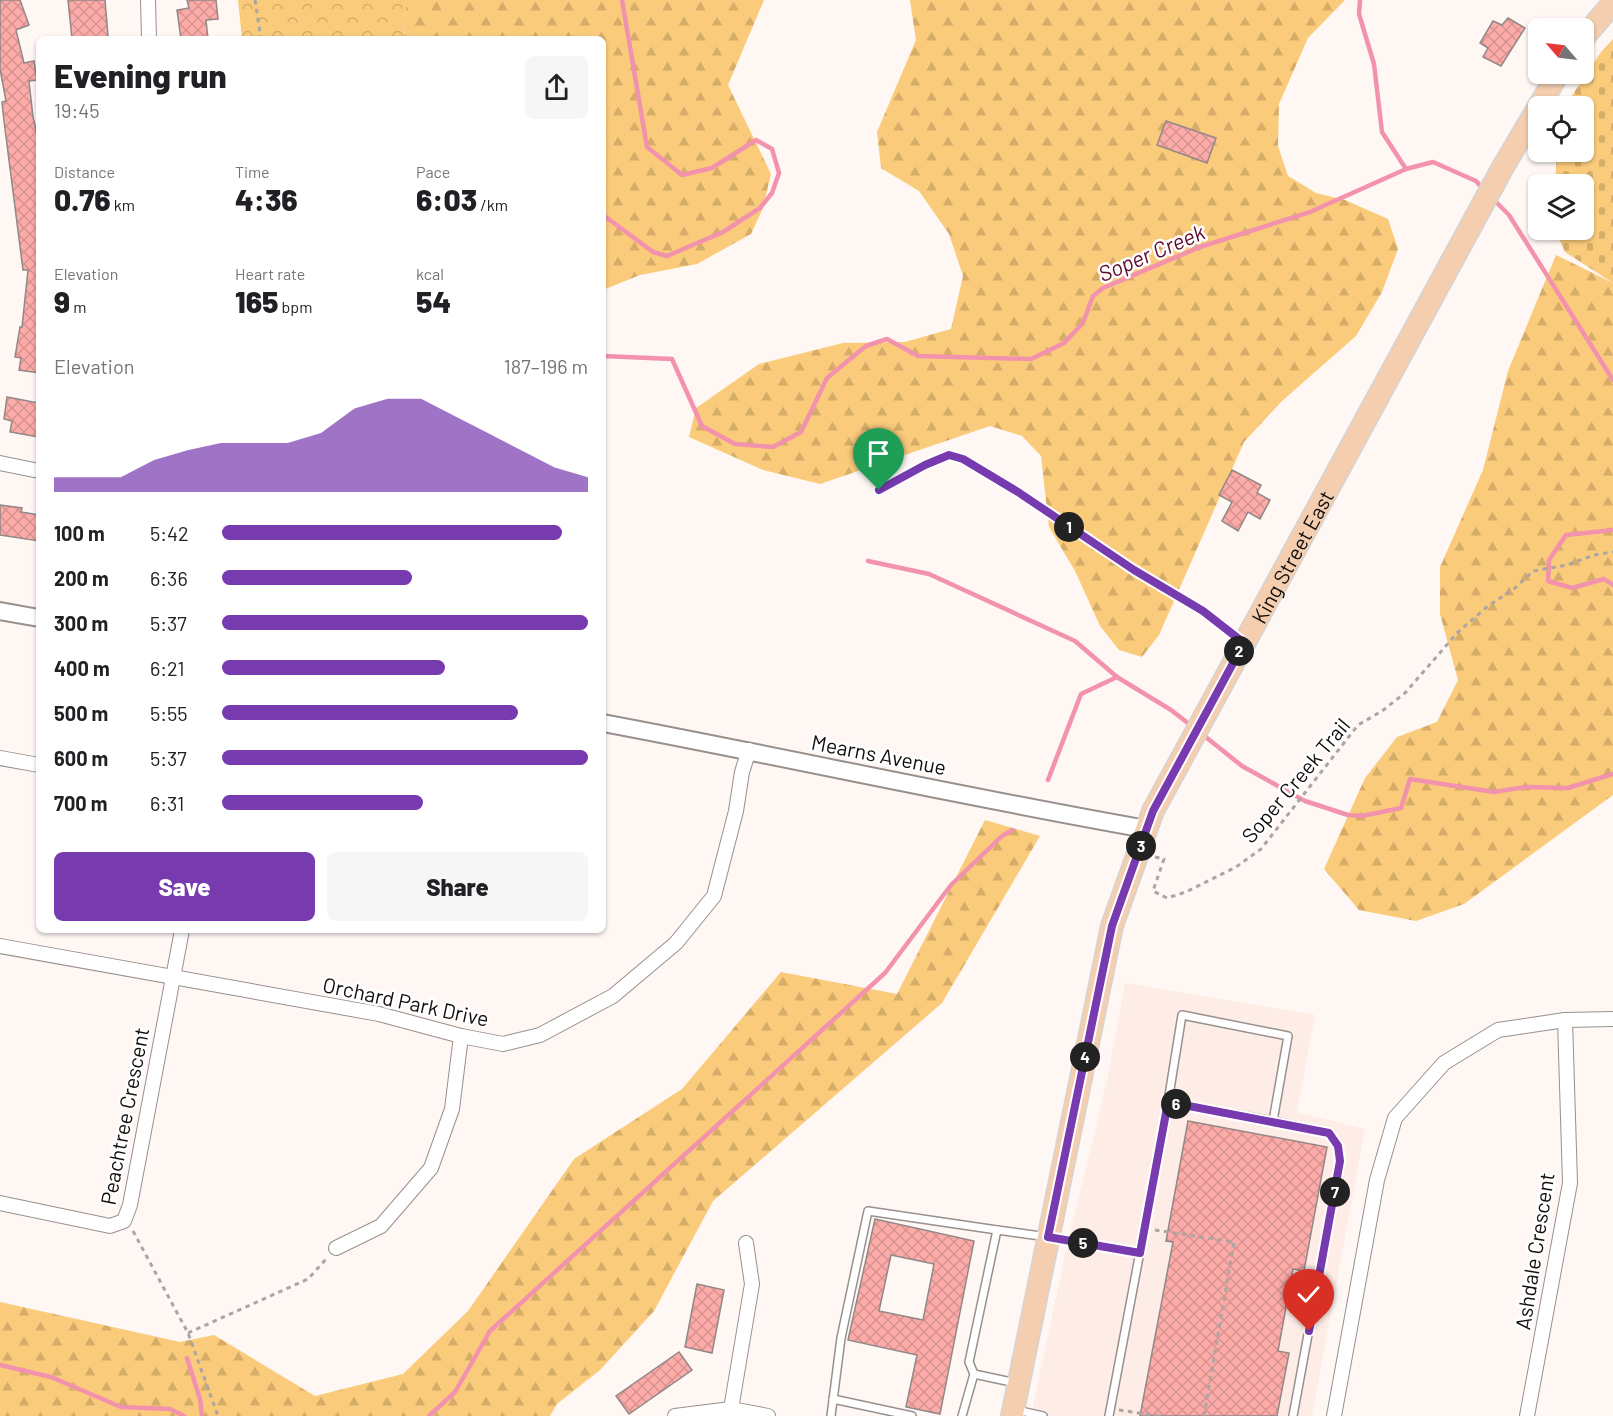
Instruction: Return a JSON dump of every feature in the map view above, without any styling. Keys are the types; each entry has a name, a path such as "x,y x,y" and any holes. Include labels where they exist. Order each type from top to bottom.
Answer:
{"main road":[{"path":"1594,25 1613,3"},
{"name":"King Street East","path":"1013,1412 1112,926 1153,811 1503,167 1552,84"}],"street":[{"path":"148,0 149,36"},
{"path":"0,463 36,470"},
{"path":"0,611 36,617"},
{"name":"Mearns Avenue","path":"606,724 749,750 1059,814 1146,829"},
{"name":"Orchard Park Drive","path":"0,946 378,1014 461,1036 502,1044 540,1035 613,996 676,943 714,896 749,750"},
{"path":"0,758 36,764"},
{"name":"Peachtree Crescent","path":"0,1203 110,1226 124,1221 130,1205 181,933"},
{"path":"1334,1416 1377,1180 1395,1118 1444,1063 1498,1030 1564,1020 1613,1018"},
{"name":"Ashdale Crescent","path":"1527,1416 1570,1183 1564,1020"},
{"path":"336,1248 381,1226 431,1168 452,1109 461,1036"},
{"path":"731,1409 752,1284 746,1243"},
{"path":"675,1416 731,1409 768,1416"}],"lane":[{"path":"879,490 949,455 963,459 1018,492 1134,570 1203,611 1244,643"},
{"path":"1110,1412 1182,1015 1288,1036 1273,1121"},
{"path":"1168,1102 1329,1133 1338,1146 1340,1161 1293,1416"},
{"path":"831,1416 842,1338 868,1211 1140,1253"},
{"path":"962,1416 974,1374 969,1362 997,1230"},
{"path":"974,1374 1019,1383"},
{"path":"833,1399 912,1416"},
{"path":"1013,1412 1043,1416"}],"path":[{"path":"255,0 261,36"},
{"name":"Soper Creek Trail","path":"1139,852 1164,859 1153,891 1167,898 1186,892 1236,867 1260,849 1358,725 1382,711 1405,693 1458,632 1488,606 1515,588 1533,570 1567,565 1594,555 1613,552"},
{"path":"124,1221 136,1235 188,1333 218,1416"},
{"path":"1144,1230 1168,1231 1234,1242 1204,1416"},
{"path":"188,1333 308,1279 336,1248"},
{"path":"1110,1412 1159,1416"}],"shaded area":[{"path":"1125,983 1315,1015 1297,1112 1365,1129 1312,1416 1031,1416 1065,1255 1107,1081"}],"green space":[{"path":"238,0 406,0 404,36 242,36"},
{"path":"406,0 764,0 728,85 771,174 763,208 751,234 697,264 640,275 606,289 606,36 404,36"},
{"path":"910,0 1345,0 1308,38 1279,104 1278,146 1288,176 1316,193 1345,200 1388,219 1398,249 1382,292 1356,336 1282,401 1244,442 1159,635 1142,657 1119,650 1100,626 1075,571 1049,527 1041,456 1022,436 990,426 820,484 763,470 689,437 696,408 759,364 843,343 905,342 951,329 963,276 949,234 919,191 881,168 877,132 916,40"},
{"path":"1613,39 1613,283 1565,252 1560,240 1594,240 1594,174 1556,174 1556,162 1594,162 1594,96 1572,96 1580,84 1594,84 1594,62"},
{"path":"1556,255 1613,283 1613,795 1464,904 1416,921 1359,910 1324,869 1365,778 1397,737 1437,722 1458,680 1440,614 1440,567 1483,470 1508,371"},
{"path":"985,820 1040,836 942,1003 713,1201 654,1311 600,1370 557,1404 550,1416 0,1416 0,1302 180,1342 214,1335 315,1396 403,1374 468,1311 574,1159 682,1089 781,972 897,994"}],"building":[{"path":"0,0 20,0 29,25 16,30 24,63 34,61 36,74 36,80 29,81 36,130 36,373 19,370 21,358 15,357 20,327 22,327 28,270 23,270 2,102 6,101 0,69"},
{"path":"68,0 105,0 108,36 72,36"},
{"path":"187,0 216,0 218,19 206,20 208,36 181,36 177,10 189,8"},
{"path":"1508,18 1525,28 1501,66 1483,57 1488,48 1480,43 1493,21 1502,25"},
{"path":"1166,121 1216,138 1207,163 1157,145"},
{"path":"7,397 36,402 36,436 10,432 12,421 4,419"},
{"path":"1232,470 1261,485 1257,493 1270,500 1260,519 1248,512 1238,531 1222,521 1232,502 1219,495"},
{"path":"0,505 22,508 21,512 36,514 36,541 0,535"},
{"path":"1188,1121 1327,1147 1304,1271 1293,1269 1278,1351 1289,1353 1277,1416 1140,1416 1173,1242 1166,1241"},
{"path":"875,1219 974,1241 940,1414 906,1407 917,1355 848,1340","holes":["891,1255 934,1264 923,1320 879,1311"]},
{"path":"697,1284 724,1290 712,1353 685,1347"},
{"path":"679,1352 692,1370 629,1414 616,1396"}],"waterway":[{"name":"Soper Creek","path":"606,217 653,252 667,256 723,232 760,208 772,193 779,173 772,149 756,140 712,168 682,175 647,147 622,0"},
{"path":"1360,0 1359,14 1374,64 1382,132 1406,169"},
{"name":"Soper Creek","path":"606,356 672,359 702,426 735,444 773,447 801,432 827,378 866,346 887,339 918,356 1031,359 1064,343 1083,323 1093,296 1103,288 1200,247 1310,212 1406,169 1433,162 1476,181 1484,190"},
{"name":"Soper Creek","path":"1492,198 1509,215 1613,380"},
{"path":"1613,530 1566,535 1549,560 1548,581 1572,588 1604,579 1613,585"},
{"path":"868,561 929,574 1075,641 1117,677 1171,710 1193,727"},
{"path":"1048,780 1081,694 1117,677"},
{"path":"1202,734 1242,766 1305,801 1348,815 1362,816 1401,808 1410,779 1494,792 1526,787 1568,788 1613,774"},
{"path":"429,1416 455,1392 490,1331 885,973 951,885 1002,836 1012,830"},
{"path":"187,1358 200,1399 202,1416"},
{"path":"0,1365 51,1377 121,1407 170,1409 184,1416"}],"route":[{"path":"879,490 949,455 963,459 1018,492 1134,570 1203,611 1244,643 1153,811 1112,926 1048,1237 1140,1253 1168,1102 1329,1133 1338,1146 1340,1161 1309,1331"}]}
